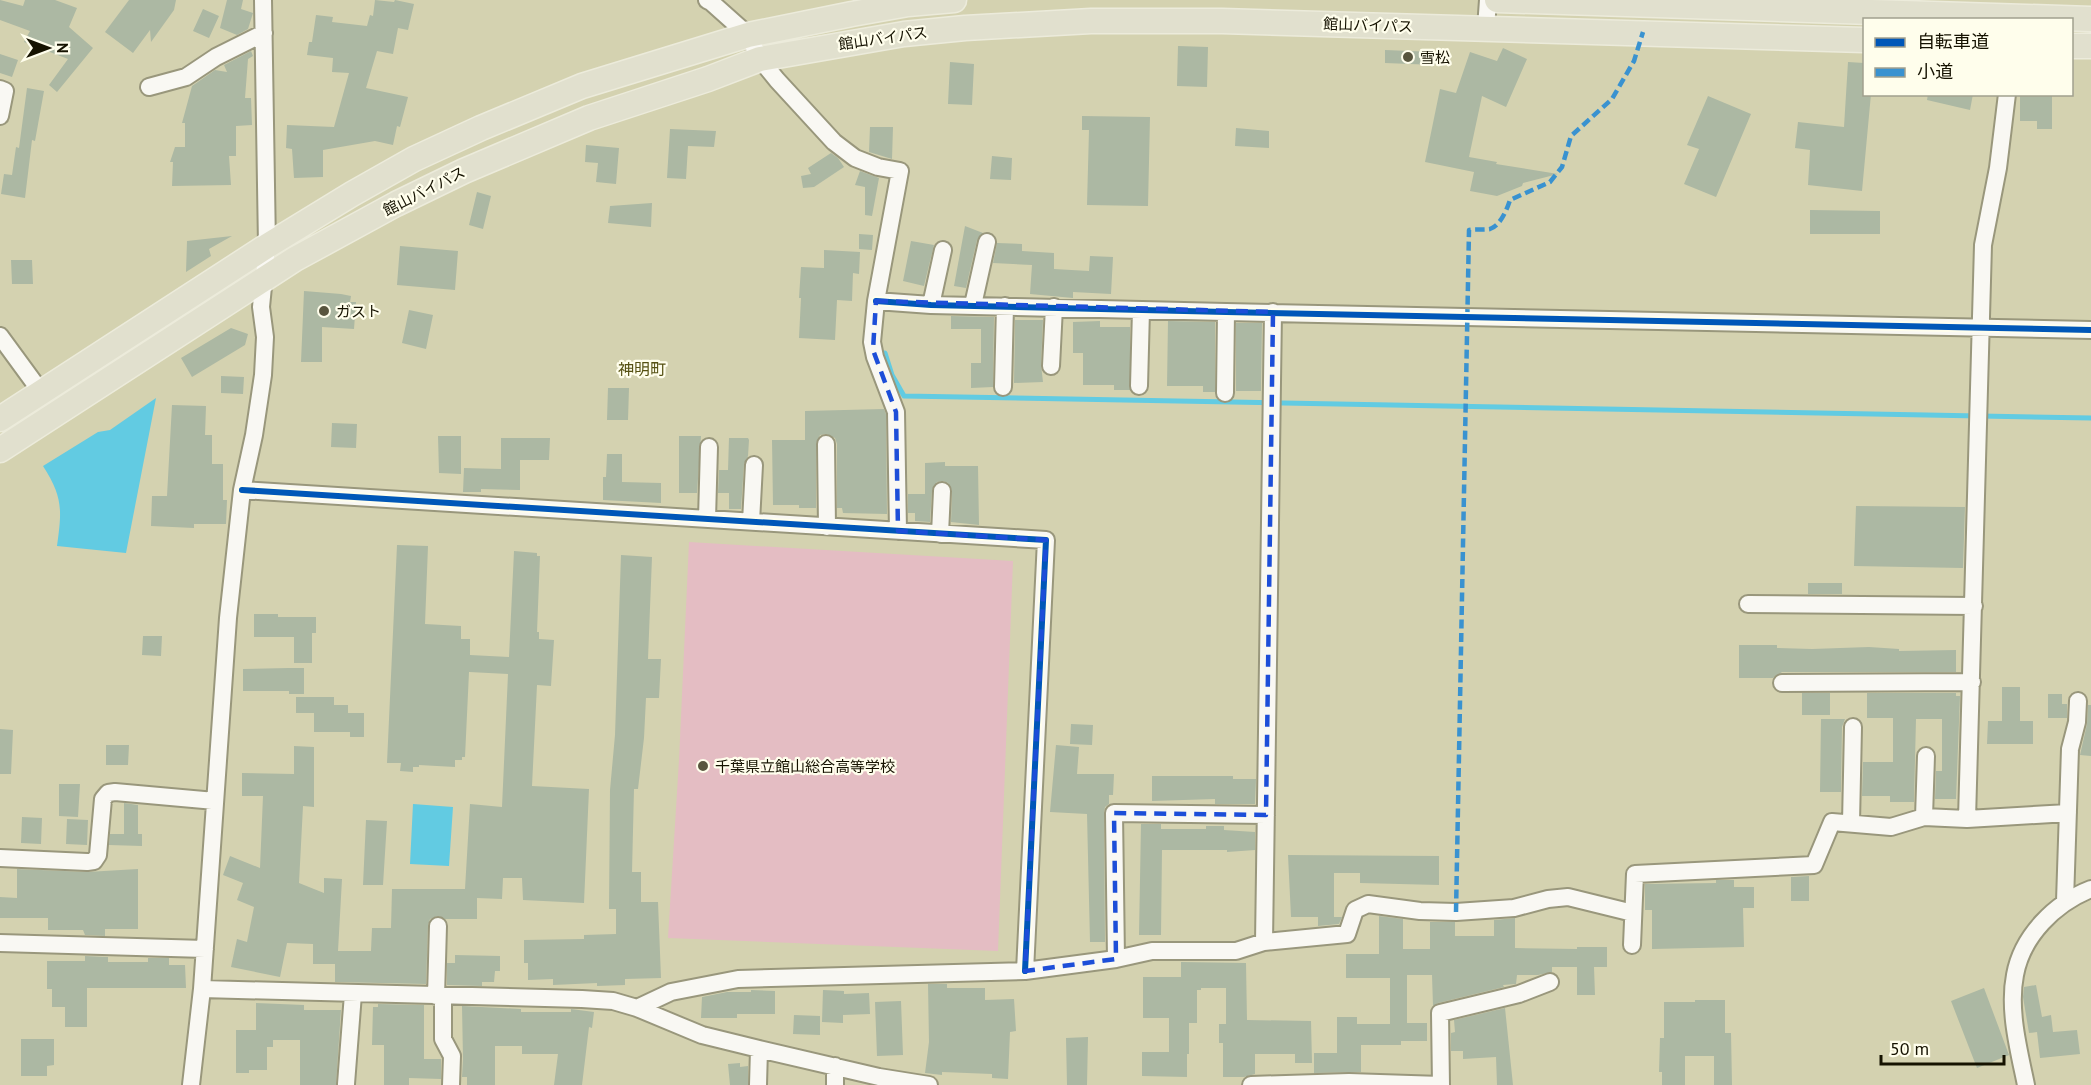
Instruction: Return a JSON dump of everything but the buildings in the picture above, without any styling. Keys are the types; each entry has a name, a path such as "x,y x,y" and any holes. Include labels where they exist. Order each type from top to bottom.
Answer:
{"highway":[{"name":"館山バイパス","path":"0,419 267,246 414,159 481,128 582,86 748,35 849,7 954,0"},
{"path":"1497,0 1718,3 2068,18"},
{"path":"2073,18 2091,19"},
{"name":"館山バイパス","path":"0,450 295,259 396,204 464,171 589,118 708,79 760,59 914,33 1091,21 1222,21 1863,40"},
{"path":"2073,46 2091,46"}],"street":[{"path":"191,1085 202,989 228,618 242,490 254,435 263,375 265,337 261,307 267,246 264,0"},
{"path":"707,0 748,35 760,59 798,105 834,142 855,158 879,167 900,171 876,301 873,350 896,412 898,531"},
{"path":"1486,28 1488,0"},
{"path":"149,87 186,77 216,57 264,33"},
{"path":"0,89 5,91 0,116"},
{"path":"1967,819 1983,244 1998,168 2007,96"},
{"path":"973,305 987,242"},
{"path":"931,305 943,250"},
{"path":"876,301 931,305 2091,330"},
{"path":"1003,387 1005,306"},
{"path":"1051,366 1054,307"},
{"path":"1139,386 1141,310"},
{"path":"1225,393 1226,312"},
{"path":"1264,942 1273,312"},
{"path":"0,336 41,392"},
{"path":"826,444 827,527"},
{"path":"707,519 709,447"},
{"path":"751,522 754,465"},
{"path":"242,490 1046,540 1025,971"},
{"path":"940,534 942,491"},
{"path":"1748,604 1974,606"},
{"path":"1782,683 1972,682"},
{"path":"2065,902 2070,749 2078,701"},
{"path":"1851,824 1853,727"},
{"path":"1924,817 1926,756"},
{"path":"0,858 94,861 98,855 103,799 108,793 215,801"},
{"path":"1116,959 1114,813 1266,815"},
{"path":"1632,945 1635,874 1814,865 1832,822 1891,827 1924,817 1967,819 2068,813"},
{"path":"2026,1085 2014,1007 2015,975 2024,949 2039,926 2065,902 2091,889"},
{"path":"637,1008 671,992 738,979 1025,971 1116,959 1152,951 1236,951 1264,942 1347,934 1355,910 1368,904 1420,911 1456,912 1514,908 1548,899 1568,897 1633,913"},
{"path":"438,926 439,996 443,1039 452,1056 451,1085"},
{"path":"0,942 205,949"},
{"path":"1251,1085 1349,1082 1441,1085 1440,1013 1519,994 1550,982"},
{"path":"202,989 614,1001 702,1035 879,1077 929,1085"},
{"path":"346,1084 353,994"},
{"path":"758,1085 759,1049"},
{"path":"835,1066 835,1085"}],"highlighted area":[{"path":"876,301 1273,312 1266,815 1114,813 1116,959 1025,971 1046,540 898,531 896,412 873,350"}],"shaded area":[{"path":"689,542 1013,561 998,951 668,938"}],"water":[{"path":"156,398 126,553 57,546 60,523 58,495 43,466 98,432 110,430"},
{"path":"413,804 453,807 449,866 410,864"}],"waterway":[{"path":"880,353 885,353 892,375 904,396 2091,418"}],"marked path":[{"path":"1456,912 1469,230 1494,227 1503,216 1510,200 1550,182 1562,167 1571,136 1612,99 1634,61 1643,32"}],"cycle path":[{"path":"876,301 931,305 2091,330"},
{"path":"242,490 1046,540 1025,971"}],"place":[{"name":"雪松","path":"1408,57"},
{"name":"ガスト","path":"324,311"},
{"name":"千葉県立館山総合高等学校","path":"703,766"}],"district":[{"name":"神明町","path":"642,369"}]}
